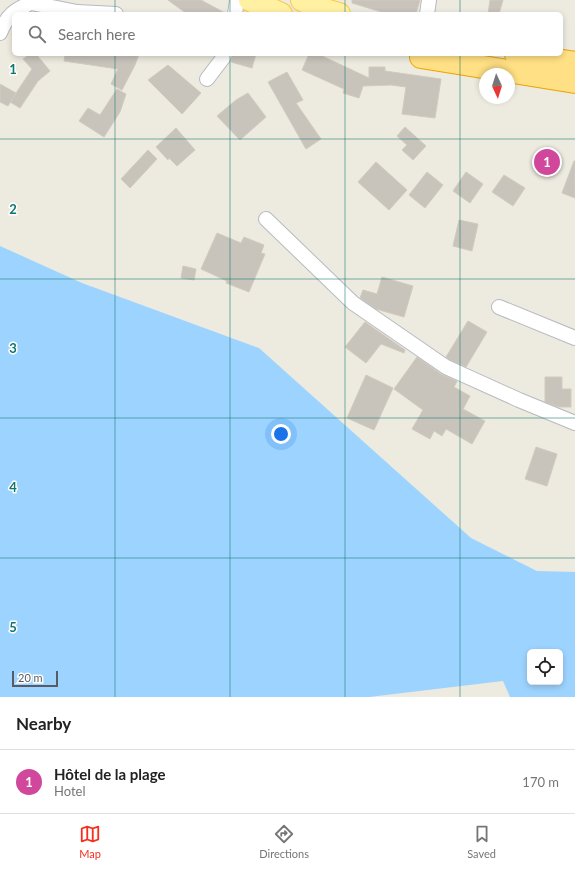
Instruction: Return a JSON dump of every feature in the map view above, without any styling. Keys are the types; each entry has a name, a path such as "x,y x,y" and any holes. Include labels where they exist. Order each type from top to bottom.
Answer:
{"highway":[{"path":"423,56 575,82"},
{"path":"529,56 575,63"}],"main road":[{"path":"250,0 277,12"},
{"path":"302,0 318,8 333,12"}],"street":[{"path":"235,12 237,0"},
{"path":"427,12 429,0"},
{"path":"14,12 21,7 33,2 77,12"},
{"path":"0,33 9,16 12,14"},
{"path":"207,79 220,56"},
{"path":"266,219 353,303 446,368 575,423"},
{"path":"499,307 575,338"}],"water":[{"path":"0,246 82,283 259,348 471,538 537,571 575,572 575,697 510,697 503,681 369,697 0,697"}],"building":[{"path":"168,0 201,0 223,12 184,12"},
{"path":"352,0 420,0 417,12 381,12 352,3"},
{"path":"490,0 503,0 500,12 488,12"},
{"path":"27,56 38,56 50,71 38,81 20,108 10,102 32,69 23,59"},
{"path":"65,56 138,56 122,90 111,84 118,69 64,61"},
{"path":"232,56 255,56 252,68 231,62"},
{"path":"308,56 322,56 369,78 369,67 385,67 385,71 441,79 435,118 402,114 406,87 391,85 363,86 359,98 343,93 344,89 302,70"},
{"path":"168,65 201,93 182,114 148,80"},
{"path":"287,72 303,100 296,103 321,139 306,149 268,82"},
{"path":"0,84 16,93 8,106 0,102"},
{"path":"117,89 126,94 120,112 104,137 79,121 88,108 100,115"},
{"path":"248,93 266,117 240,140 217,116 236,100"},
{"path":"405,127 426,146 413,160 402,150 407,145 397,136"},
{"path":"176,128 195,150 177,166 169,158 168,160 156,147"},
{"path":"148,150 157,159 130,188 121,179"},
{"path":"575,161 575,198 562,193"},
{"path":"376,162 407,190 389,210 358,182"},
{"path":"427,172 443,185 425,208 409,195"},
{"path":"466,172 483,184 470,203 453,191"},
{"path":"504,175 525,188 513,206 492,192"},
{"path":"459,220 478,224 472,251 453,246"},
{"path":"217,233 241,243 244,237 264,245 261,253 265,254 249,292 226,283 227,281 201,269"},
{"path":"183,266 196,269 194,280 181,278"},
{"path":"382,277 413,286 404,317 376,309 360,298 363,290 377,294"},
{"path":"468,321 487,332 466,367 446,357"},
{"path":"365,322 405,350 404,353 381,344 366,363 345,347"},
{"path":"417,357 441,374 457,381 454,387 470,396 463,409 485,421 472,444 446,429 442,436 434,431 430,439 412,429 423,410 394,389"},
{"path":"366,375 393,388 374,430 347,418"},
{"path":"545,377 562,377 562,389 571,389 571,407 559,407 545,402"},
{"path":"536,447 557,454 547,486 525,479"}],"place":[{"name":"Hôtel de la plage","path":"547,162"}]}
